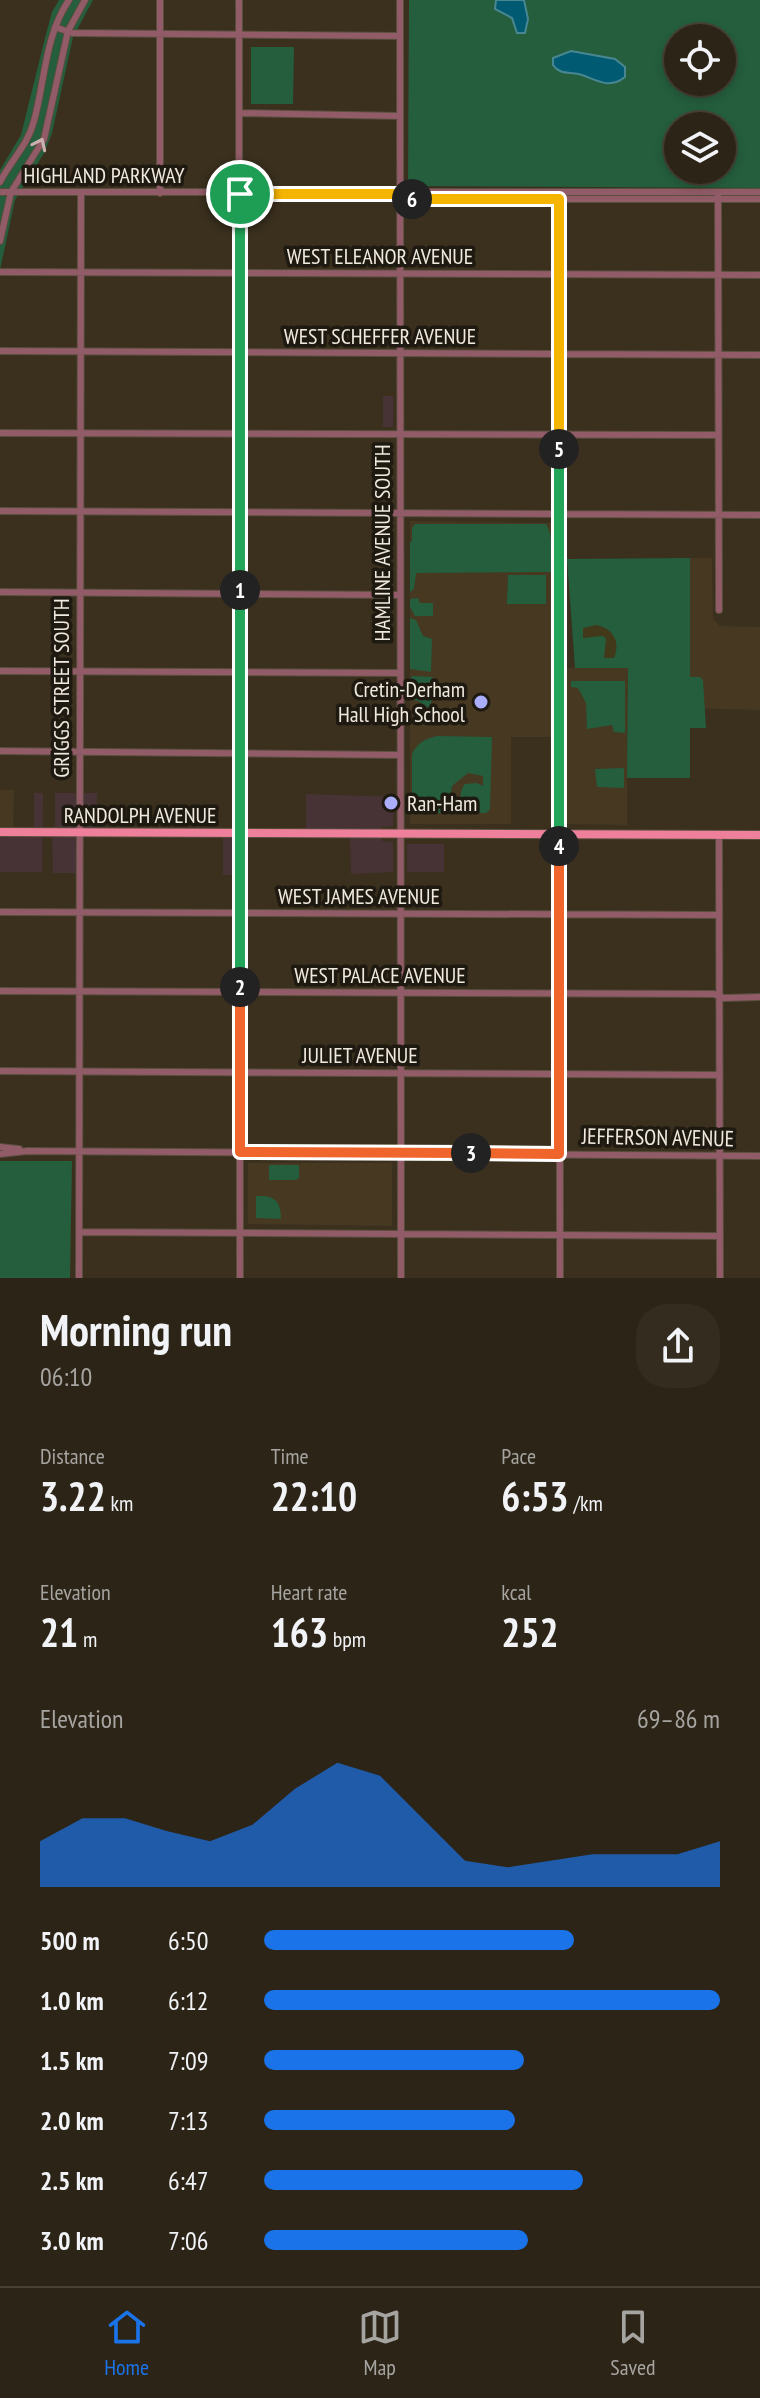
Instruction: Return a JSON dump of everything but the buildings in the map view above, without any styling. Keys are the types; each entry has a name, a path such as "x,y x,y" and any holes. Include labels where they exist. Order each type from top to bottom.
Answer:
{"main road":[{"name":"RANDOLPH AVENUE","path":"0,832 760,835"}],"street":[{"path":"0,182 31,132 55,27 69,0"},
{"path":"0,241 11,192 44,139 68,31 85,0"},
{"path":"160,0 160,193"},
{"path":"239,0 240,1278"},
{"name":"HAMLINE AVENUE SOUTH","path":"400,0 401,1278"},
{"path":"55,27 68,31 160,34 400,36"},
{"path":"239,113 400,116"},
{"name":"HIGHLAND PARKWAY","path":"0,192 400,194 411,199 559,196 760,199"},
{"name":"HIGHLAND PARKWAY","path":"718,196 760,192"},
{"name":"GRIGGS STREET SOUTH","path":"79,1278 81,193"},
{"path":"559,196 560,1278"},
{"path":"718,196 719,610"},
{"name":"WEST ELEANOR AVENUE","path":"0,272 760,275"},
{"name":"WEST SCHEFFER AVENUE","path":"0,351 760,355"},
{"path":"0,433 718,435"},
{"path":"0,511 760,515"},
{"path":"0,592 400,595"},
{"path":"0,671 400,673"},
{"path":"0,751 400,755"},
{"path":"719,835 720,1278"},
{"name":"WEST JAMES AVENUE","path":"0,912 719,915"},
{"name":"WEST PALACE AVENUE","path":"0,991 760,997"},
{"name":"JULIET AVENUE","path":"0,1071 719,1075"},
{"name":"JEFFERSON AVENUE","path":"0,1147 79,1152 760,1156"},
{"name":"JEFFERSON AVENUE","path":"0,1154 27,1151"},
{"path":"79,1232 719,1236"}],"shaded area":[{"path":"383,396 393,396 393,427 383,427"},
{"name":"Cretin-Derham Hall High School","path":"410,521 551,523 552,737 511,737 511,824 410,824"},
{"path":"690,558 712,558 713,619 720,626 760,627 760,710 690,708"},
{"path":"567,668 628,668 627,825 567,824"},
{"path":"0,790 14,790 13,831 0,831"},
{"path":"34,793 43,793 42,872 0,872 0,831 34,831"},
{"path":"55,793 97,793 96,832 80,832 79,873 53,873"},
{"path":"306,794 394,797 393,826 381,827 382,841 393,842 393,872 351,874 350,833 306,833"},
{"path":"240,832 240,875 223,875 223,833"},
{"path":"407,844 444,844 444,872 407,872"},
{"path":"248,1163 392,1163 392,1226 248,1224"}],"green space":[{"path":"59,0 93,0 73,37 52,133 44,153 15,200 0,270 0,170 21,135 52,12"},
{"path":"409,0 760,0 760,188 410,186"},
{"path":"251,47 294,47 293,104 251,104"},
{"path":"415,524 546,524 551,540 551,572 416,573 414,589 410,592 410,542"},
{"path":"690,558 690,677 703,680 706,728 690,728 690,778 627,778 628,668 575,668 567,559"},
{"path":"508,575 546,575 546,604 507,604"},
{"path":"418,598 420,603 433,603 433,616 415,616 410,599"},
{"path":"410,618 416,620 423,636 432,639 431,672 410,669"},
{"path":"433,677 430,681 432,700 429,708 410,699 410,678"},
{"path":"571,681 625,681 625,733 614,732 612,725 587,729 586,703 578,688 571,687"},
{"path":"437,736 492,737 490,809 486,813 412,813 412,754 419,744","holes":["468,773 483,776 483,786 477,783 463,787 461,795 464,806 455,806 450,801 452,786"]},
{"path":"624,768 624,788 597,787 595,769"},
{"path":"0,1161 72,1161 70,1278 0,1278"},
{"path":"269,1165 299,1165 299,1178 269,1180"},
{"path":"256,1196 276,1200 281,1219 256,1218"}],"sand":[{"path":"596,625 607,629 614,637 617,647 614,658 604,658 606,639 603,636 583,638 583,628"}],"water":[{"path":"496,0 524,0 528,19 525,33 517,33 512,18 495,9"},
{"path":"571,51 615,59 625,67 625,77 614,83 604,83 563,72 553,65 553,58"}],"place":[{"name":"Cretin-Derham Hall High School","path":"481,702"},
{"name":"Ran-Ham","path":"391,803"}],"route":[{"path":"240,194 400,194 411,199 559,199 559,1154 240,1152 240,194"}]}
